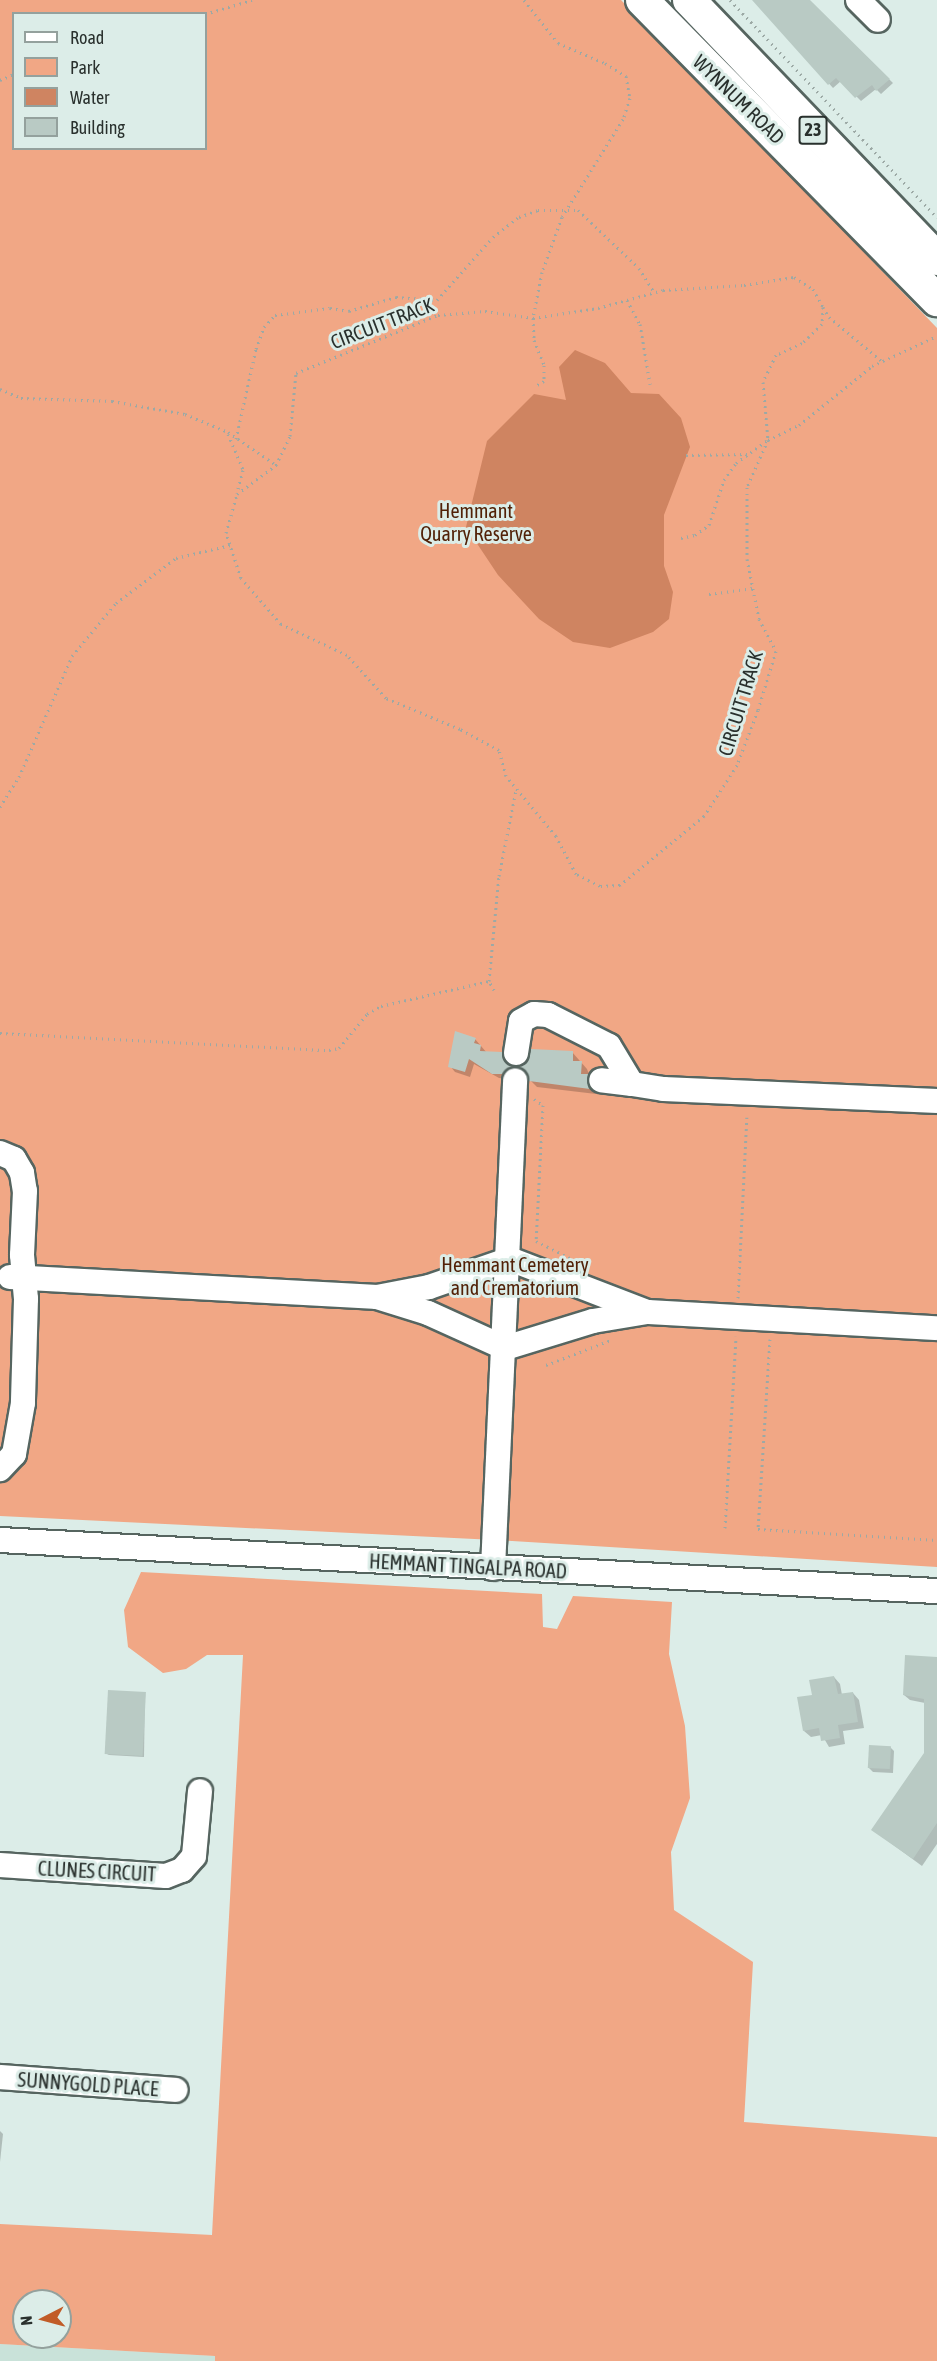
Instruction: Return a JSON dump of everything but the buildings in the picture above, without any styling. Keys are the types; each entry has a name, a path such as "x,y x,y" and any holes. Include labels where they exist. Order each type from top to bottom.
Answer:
{"main road":[{"name":"WYNNUM ROAD","path":"642,0 937,300"},
{"name":"WYNNUM ROAD","path":"689,0 937,259"}],"street":[{"path":"858,0 879,20"},
{"path":"516,1053 521,1021 534,1014 548,1015 609,1046 632,1084"},
{"path":"601,1080 664,1089 937,1101"},
{"path":"493,1568 510,1259 515,1088"},
{"path":"0,1153 14,1159 22,1173 17,1277 23,1403 14,1454 0,1469"},
{"path":"17,1277 377,1297 429,1287 510,1259 594,1295 647,1312"},
{"path":"428,1313 429,1287"},
{"path":"593,1321 594,1295"},
{"path":"377,1297 428,1313 505,1348 593,1321 647,1312 937,1328"},
{"name":"HEMMANT TINGALPA ROAD","path":"0,1540 937,1591"},
{"name":"CLUNES CIRCUIT","path":"0,1866 166,1875 182,1870 195,1848 200,1791"},
{"name":"SUNNYGOLD PLACE","path":"0,2077 176,2090"}],"path":[{"path":"207,13 252,0"},
{"path":"524,0 558,44 597,59 626,76 630,98 623,119 567,209 542,272 533,318 534,340 544,365 544,381 537,386"},
{"path":"730,0 937,217"},
{"path":"236,439 256,349 264,327 275,315 330,308 349,311 396,297 437,300 493,237 519,217 538,210 578,210 639,267 654,292"},
{"name":"CIRCUIT TRACK","path":"794,277 813,290 823,307 822,324 802,343 776,355 763,382 768,440 747,487 747,559 759,619 776,651 737,765 704,816 620,885 600,886 576,874 556,836 516,790 507,776 499,750 460,729 386,698 347,655 281,624 241,578 226,533 237,494 276,465 290,436 296,373 438,315 485,311 533,318 627,300 654,292 794,277"},
{"path":"627,300 639,324 650,384"},
{"path":"823,307 829,317 884,362"},
{"path":"681,538 695,535 709,525 724,480 736,463 768,440 799,425 872,366 937,336"},
{"path":"0,389 21,398 112,401 184,414 228,432 276,465"},
{"path":"228,432 243,470 237,494"},
{"path":"686,455 749,453"},
{"path":"0,807 19,777 72,656 116,603 176,558 230,545"},
{"path":"710,594 754,588"},
{"path":"494,990 489,981 499,876 516,790"},
{"path":"0,1032 328,1050 339,1048 367,1014 381,1006 489,981"},
{"path":"515,1088 543,1105 536,1241 578,1262"},
{"path":"738,1299 747,1117"},
{"path":"727,1298 749,1299"},
{"path":"724,1334 748,1335"},
{"path":"725,1528 736,1334"},
{"path":"759,1336 782,1337"},
{"path":"770,1336 758,1529 937,1540"},
{"path":"546,1365 620,1337"}],"shaded area":[{"path":"0,2344 12,2345 12,2349 72,2348 215,2356 215,2361 0,2361"}],"green space":[{"name":"Hemmant Quarry Reserve","path":"0,0 621,0 937,328 937,1567 495,1540 0,1516"},
{"path":"141,1572 542,1594 543,1627 557,1629 573,1596 672,1602 669,1654 685,1726 690,1798 671,1852 674,1910 753,1962 744,2122 937,2137 937,2361 215,2361 215,2356 72,2348 72,2289 12,2289 12,2345 0,2344 0,2224 212,2235 243,1655 207,1655 186,1669 163,1673 128,1647 124,1610"}],"water":[{"path":"575,350 605,363 631,393 659,394 681,418 690,447 664,515 664,566 673,592 669,619 653,632 610,648 573,642 539,619 498,575 466,527 487,441 534,394 566,400 559,367"}],"park label":[{"name":"Hemmant Cemetery and Crematorium","path":"515,1276"}]}
